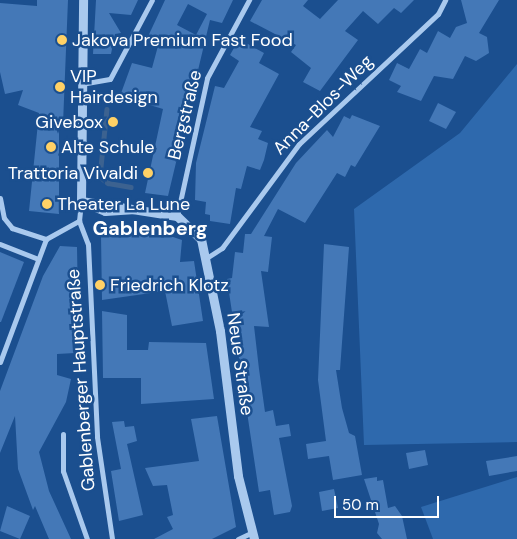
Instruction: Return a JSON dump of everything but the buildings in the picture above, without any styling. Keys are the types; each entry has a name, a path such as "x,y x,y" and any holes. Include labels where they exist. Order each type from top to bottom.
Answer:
{"street":[{"path":"0,362 46,239 79,221 81,200 80,84 83,0"},
{"path":"80,84 110,79 152,0"},
{"name":"Bergstraße","path":"177,216 207,78 249,0"},
{"name":"Anna-Blos-Weg","path":"208,257 222,248 298,144 438,14 445,0"},
{"path":"0,198 4,218 12,228 46,239"},
{"path":"81,200 177,216"},
{"name":"Neue Straße","path":"177,216 191,226 208,257 238,476 253,536"},
{"name":"Gablenberger Hauptstraße","path":"79,221 88,244 97,437 112,539"},
{"path":"0,244 38,259"},
{"name":"Gablenberger Hauptstraße","path":"63,434 63,471 87,539"},
{"path":"238,539 253,536"}],"shaded area":[{"path":"517,64 517,442 364,445 354,209 460,133"},
{"path":"517,477 517,539 433,539 421,507"}],"waterway":[{"path":"107,109 100,177 108,183 131,187"}],"place":[{"name":"Jakova Premium Fast Food","path":"62,40"},
{"name":"VIP Hairdesign","path":"60,87"},
{"name":"Givebox","path":"113,122"},
{"name":"Alte Schule","path":"51,147"},
{"name":"Trattoria Vivaldi","path":"148,173"},
{"name":"Theater La Lune","path":"47,204"},
{"name":"Friedrich Klotz","path":"100,285"}],"district":[{"name":"Gablenberg","path":"150,228"}]}
